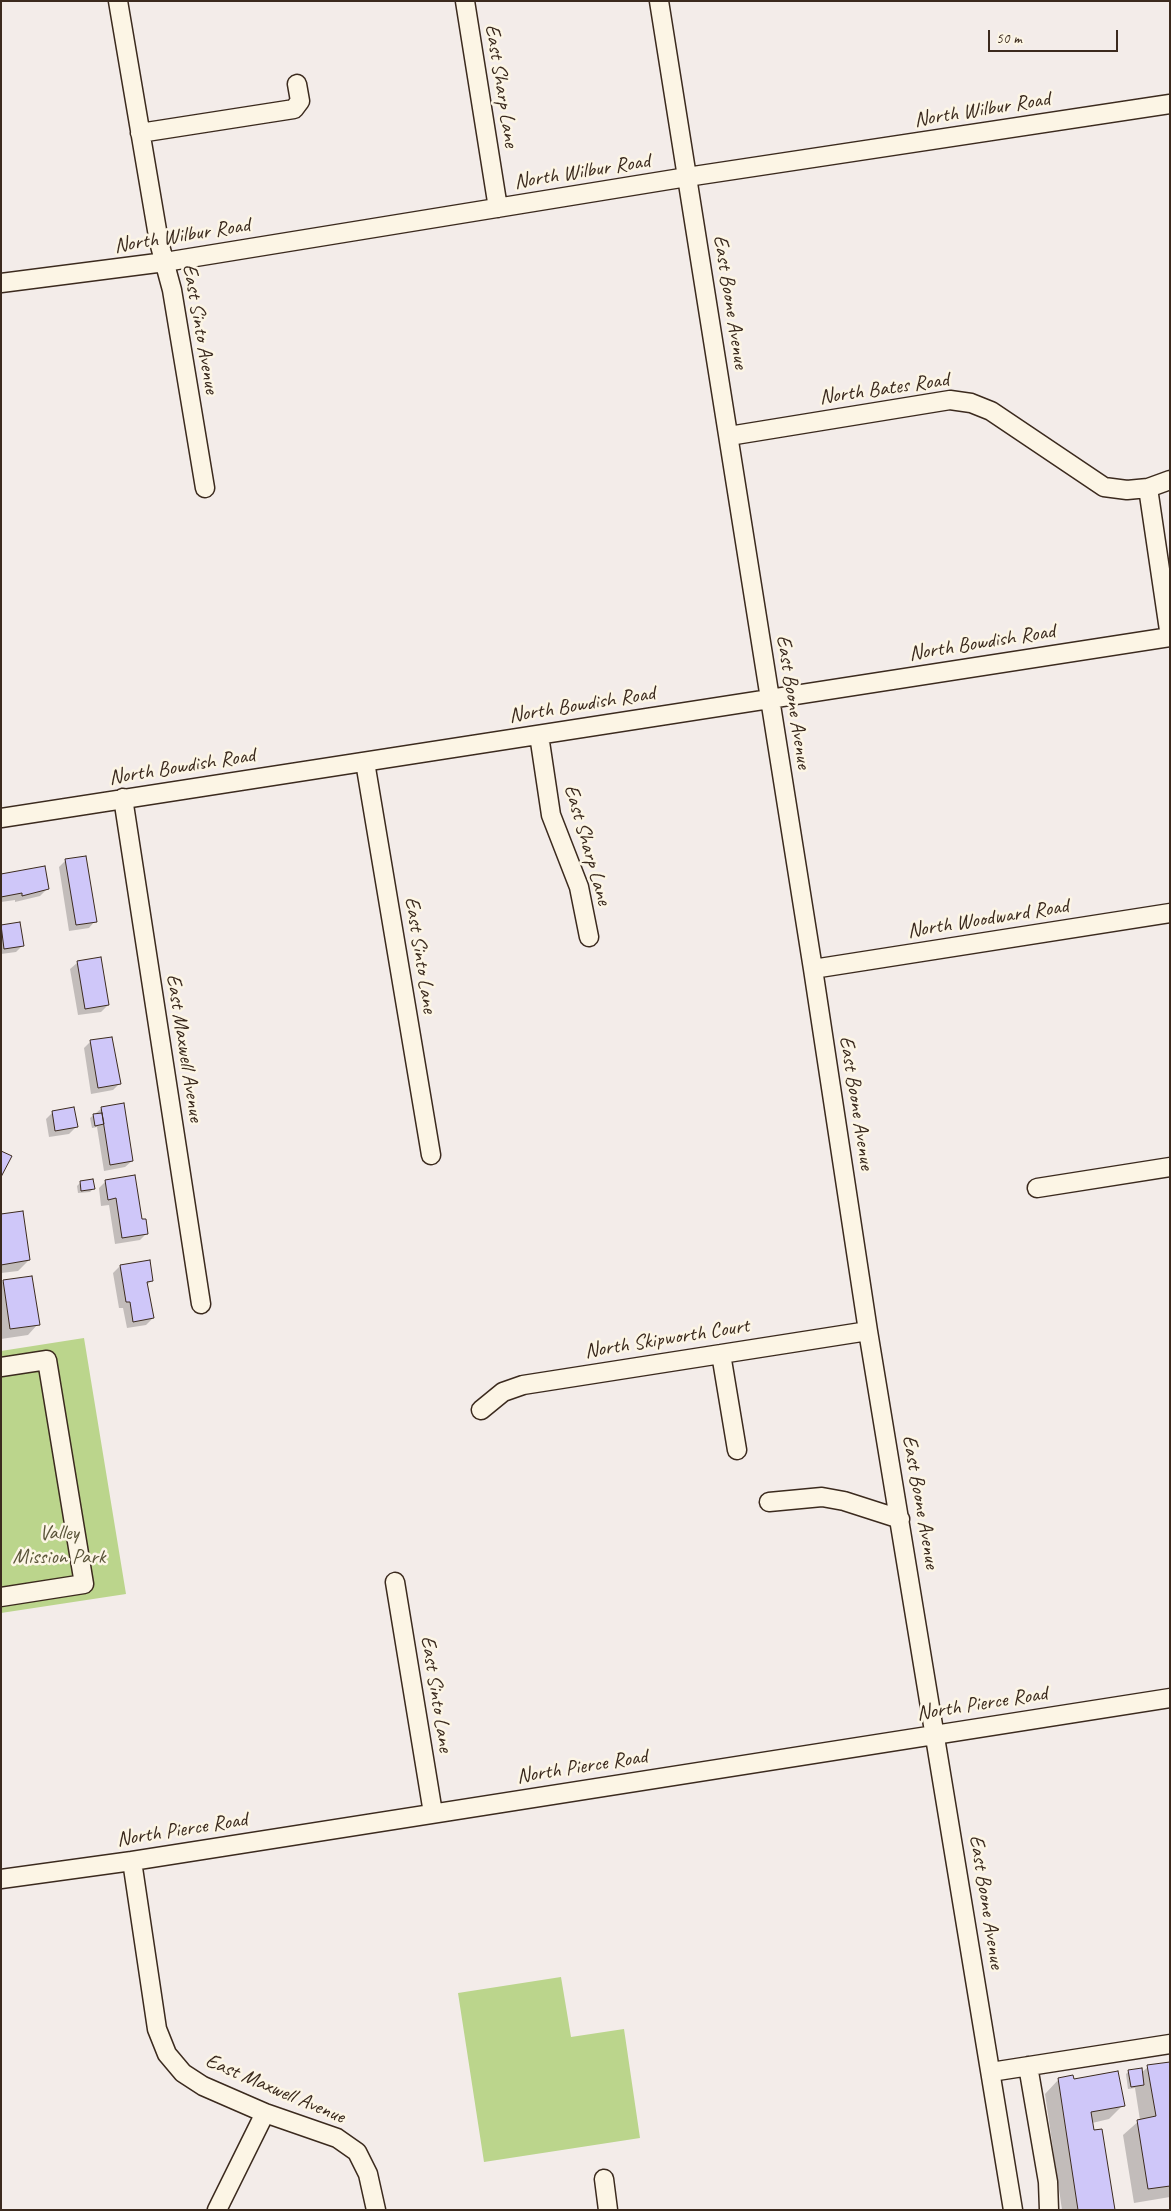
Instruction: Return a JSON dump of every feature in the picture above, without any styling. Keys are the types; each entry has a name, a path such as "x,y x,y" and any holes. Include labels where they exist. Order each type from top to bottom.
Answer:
{"street":[{"name":"East Sinto Avenue","path":"118,1 159,242 172,290 205,488"},
{"name":"East Sharp Lane","path":"465,1 498,208"},
{"name":"East Boone Avenue","path":"659,1 813,969 868,1331 936,1734 1013,2210"},
{"path":"140,133 294,109 300,101 297,84"},
{"name":"North Wilbur Road","path":"1,283 165,262 687,177 1170,104"},
{"name":"North Bates Road","path":"729,436 950,400 971,403 990,411 1104,487 1127,490 1148,488 1170,480"},
{"path":"1148,488 1170,637"},
{"name":"North Bowdish Road","path":"1,818 1170,637"},
{"name":"East Sharp Lane","path":"539,735 551,815 579,887 589,937"},
{"name":"East Sinto Lane","path":"365,762 431,1155"},
{"name":"East Maxwell Avenue","path":"123,798 201,1304"},
{"name":"North Woodward Road","path":"813,969 1170,912"},
{"path":"1037,1188 1170,1167"},
{"name":"North Skipworth Court","path":"481,1410 503,1392 523,1385 868,1331"},
{"path":"721,1354 737,1450"},
{"path":"1,1367 47,1360 84,1584 1,1596"},
{"path":"769,1502 822,1497 844,1501 900,1519"},
{"name":"East Sinto Lane","path":"395,1582 433,1814"},
{"name":"North Pierce Road","path":"1,1879 132,1861 1170,1698"},
{"name":"East Maxwell Avenue","path":"132,1861 157,2029 167,2054 184,2073 203,2086 265,2113 337,2138 357,2152 368,2174 376,2210"},
{"path":"991,2072 1170,2044"},
{"path":"1028,2066 1048,2182 1049,2210"},
{"path":"217,2210 265,2113"},
{"path":"604,2179 608,2210"}],"green space":[{"name":"Valley Mission Park","path":"84,1338 126,1594 1,1613 1,1351"},
{"path":"561,1977 571,2037 624,2029 640,2138 484,2162 458,1993"}],"building":[{"path":"86,856 97,922 76,925 65,859"},
{"path":"45,866 49,889 22,896 22,893 1,897 1,874"},
{"path":"20,922 24,946 4,949 1,925"},
{"path":"101,957 109,1005 85,1009 77,961"},
{"path":"112,1037 121,1084 98,1088 90,1040"},
{"path":"124,1103 133,1161 110,1165 101,1107"},
{"path":"74,1107 78,1127 55,1131 52,1111"},
{"path":"102,1113 104,1124 95,1126 93,1114"},
{"path":"1,1151 12,1156 1,1177"},
{"path":"135,1175 142,1219 146,1219 148,1234 122,1238 116,1198 108,1200 105,1180"},
{"path":"93,1179 95,1189 81,1191 80,1181"},
{"path":"23,1211 30,1260 1,1265 1,1214"},
{"path":"150,1260 153,1281 147,1282 154,1318 133,1322 130,1302 126,1302 120,1265"},
{"path":"32,1276 40,1325 10,1329 3,1280"},
{"path":"1170,2062 1170,2186 1148,2189 1137,2120 1156,2116 1147,2065"},
{"path":"1142,2068 1144,2085 1131,2087 1128,2070"},
{"path":"1118,2071 1125,2106 1091,2112 1094,2130 1102,2129 1115,2210 1078,2210 1058,2078 1073,2075 1074,2079"}]}
